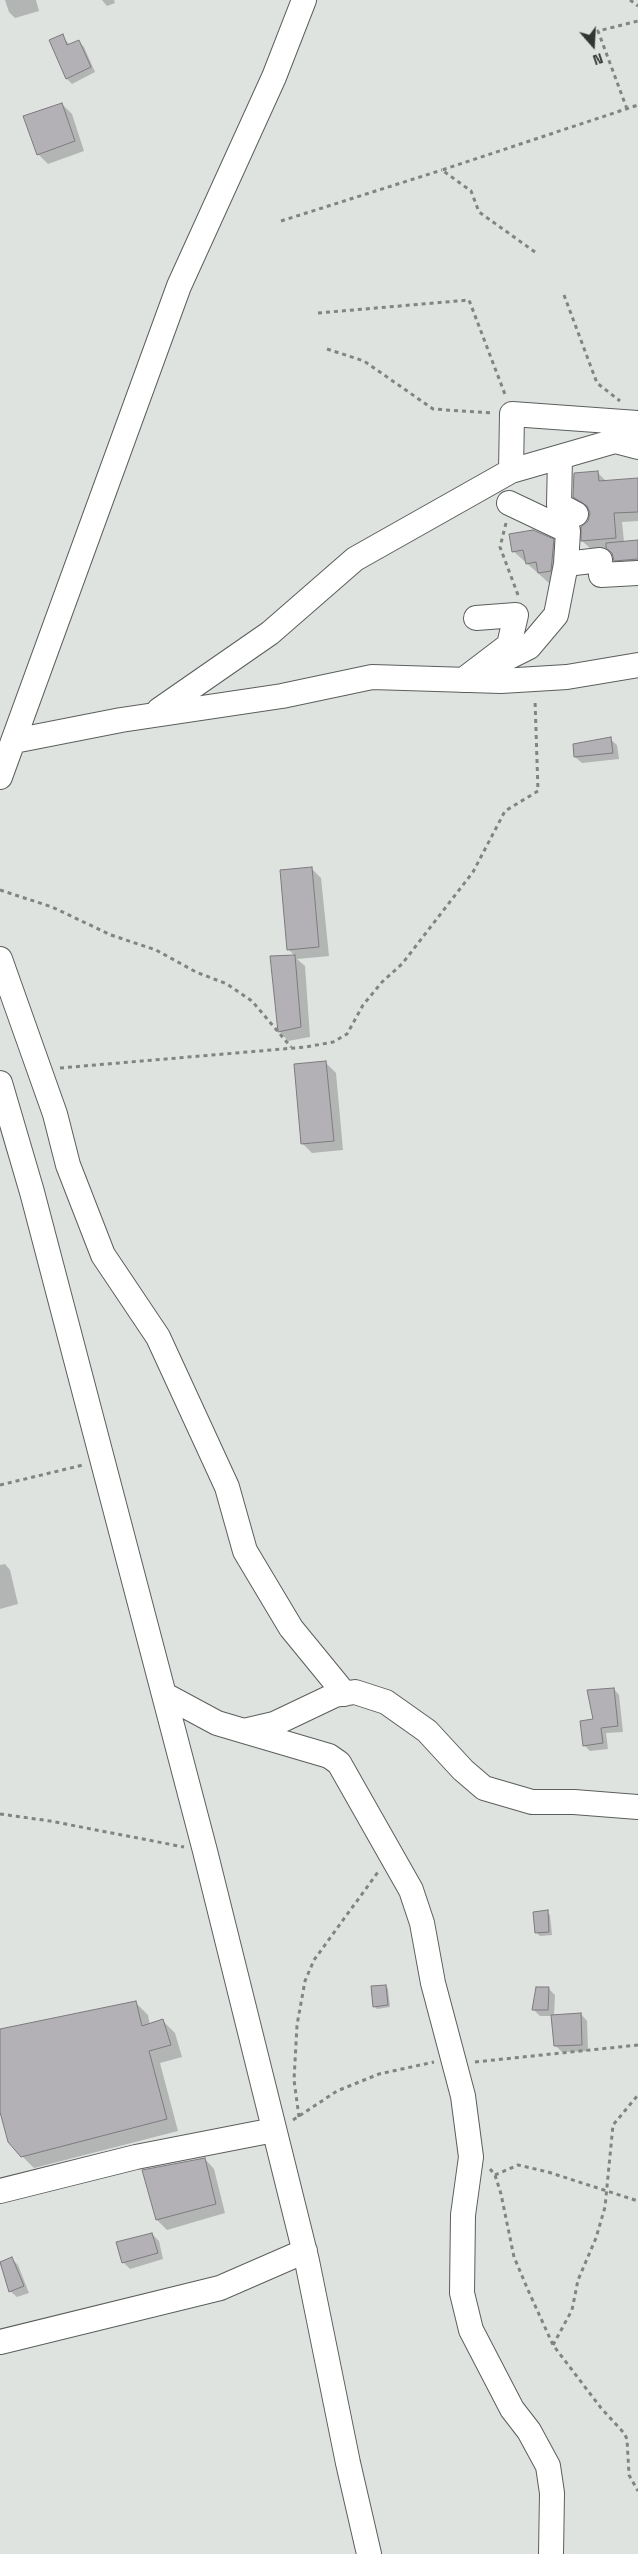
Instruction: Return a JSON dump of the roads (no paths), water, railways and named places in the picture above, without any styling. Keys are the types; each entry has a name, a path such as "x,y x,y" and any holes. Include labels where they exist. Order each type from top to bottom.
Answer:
{"street":[{"path":"0,777 90,525 179,286 274,77 304,0"},
{"path":"512,414 631,414"},
{"path":"512,414 638,447"},
{"path":"511,471 512,414"},
{"path":"154,714 270,633 355,559 511,471 615,441"},
{"path":"560,457 559,505 576,514"},
{"path":"463,680 530,647 556,615 566,564 568,531 509,503"},
{"path":"566,564 600,560 601,574 638,573"},
{"path":"463,680 509,644 516,616 476,618"},
{"path":"14,741 154,714 282,696 372,678 534,679 638,665"},
{"path":"0,959 55,1114 68,1165 103,1255 158,1337 227,1487 245,1551 290,1628 345,1694"},
{"path":"0,1083 165,1695 305,2251 348,2464 369,2554"},
{"path":"244,1731 274,1724 334,1695 355,1692 386,1702 427,1732 463,1770 484,1788 532,1802 574,1802 638,1807"},
{"path":"165,1695 217,1723 329,1756 339,1763 411,1890 422,1923 433,1983 463,2096 471,2157 463,2215 462,2294 471,2330 512,2409 529,2431 548,2466 552,2493 551,2554"},
{"path":"0,2191 136,2157 274,2130"},
{"path":"0,2342 220,2288 305,2251"}]}
